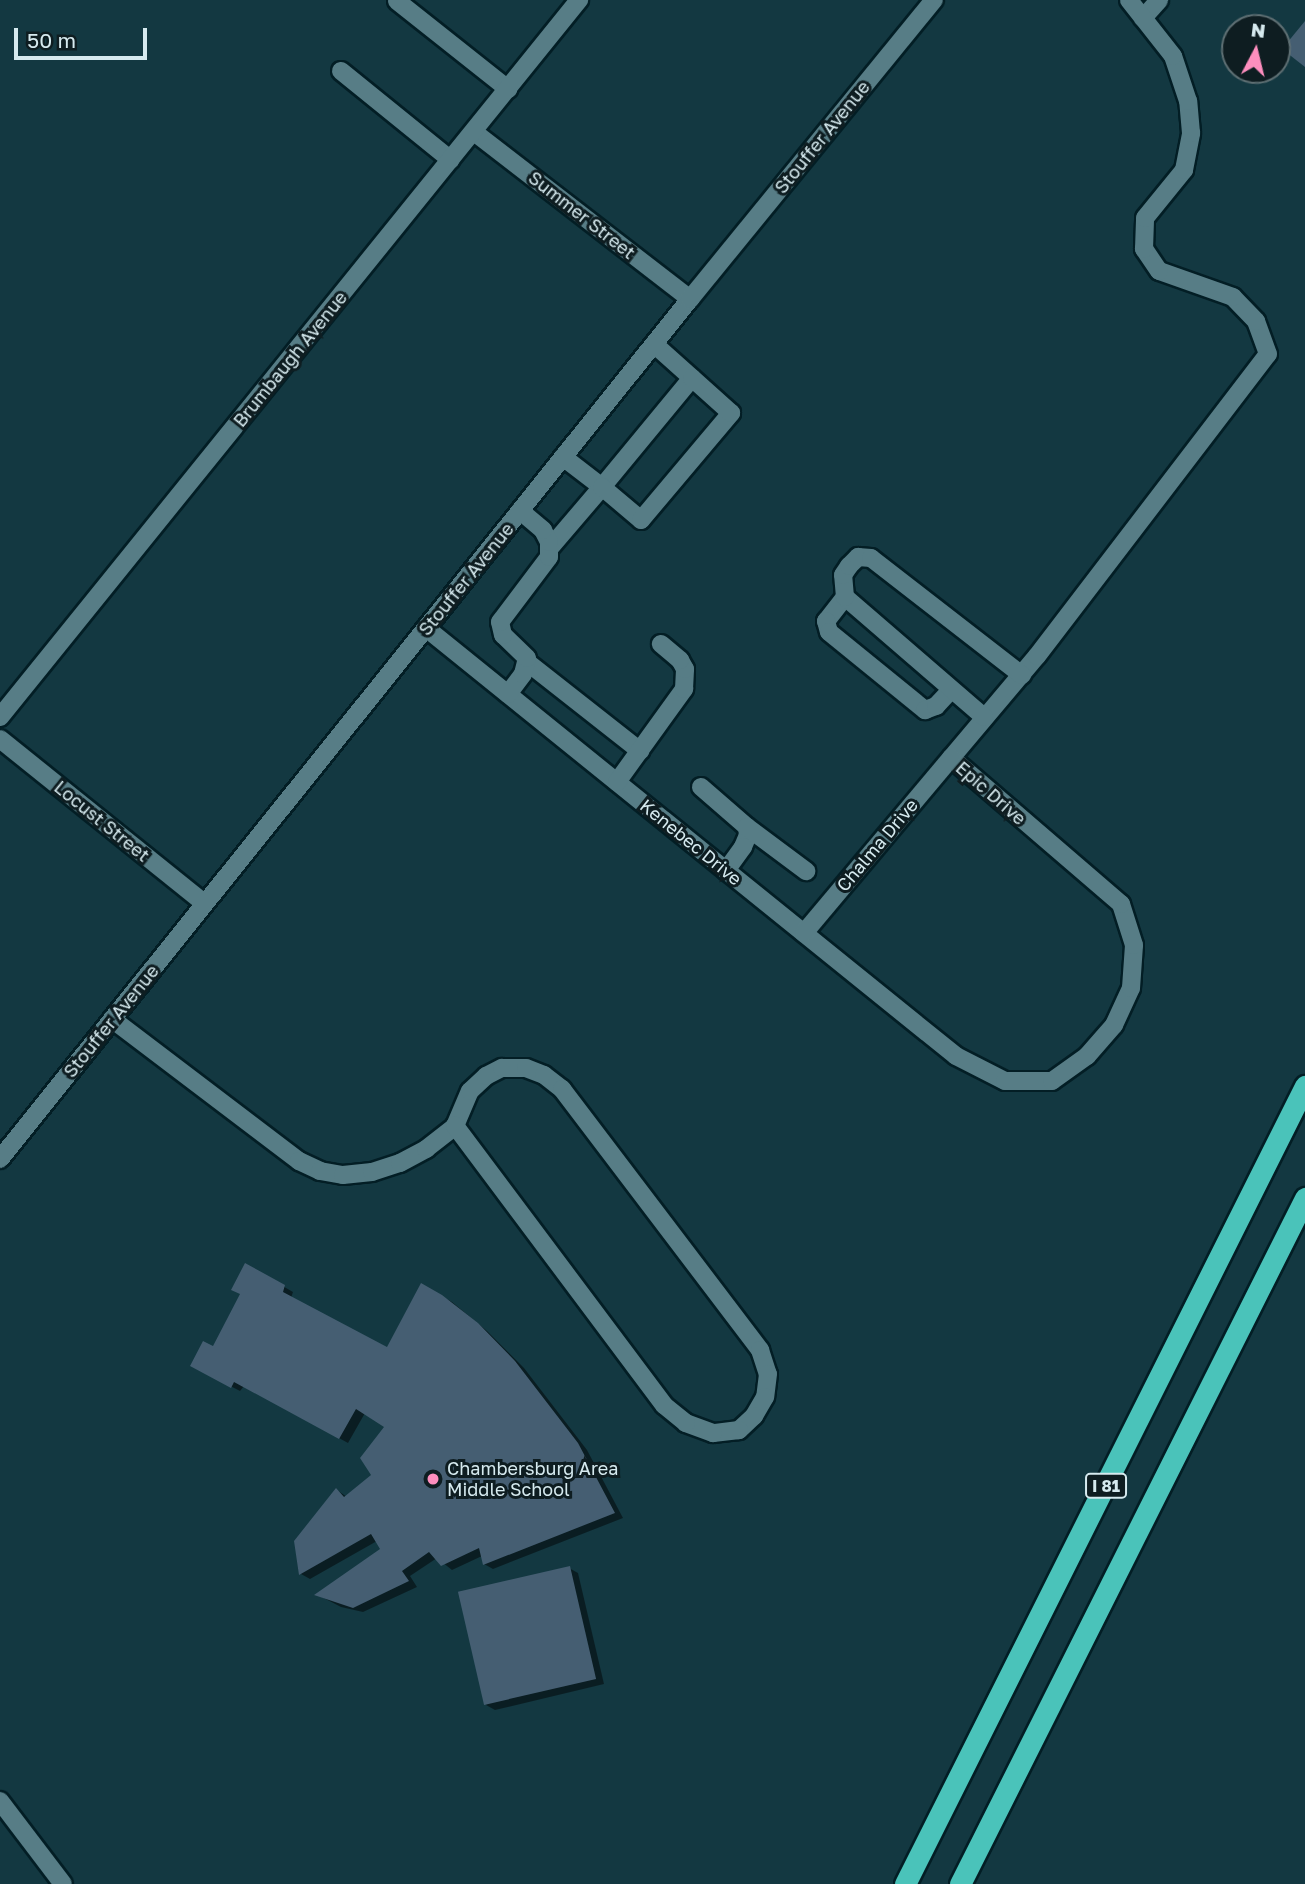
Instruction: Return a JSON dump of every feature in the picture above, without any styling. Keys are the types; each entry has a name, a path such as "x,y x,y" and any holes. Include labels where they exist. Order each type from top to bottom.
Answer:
{"highway":[{"name":"I 81","path":"905,1884 1305,1086"},
{"name":"I 81","path":"960,1884 1305,1198"}],"street":[{"name":"Brumbaugh Avenue","path":"0,717 579,0"},
{"name":"Stouffer Avenue","path":"0,1160 690,299 934,0"},
{"path":"1129,0 1143,18 1158,0"},
{"path":"397,1 508,89"},
{"name":"Epic Drive","path":"956,1056 1005,1081 1052,1080 1087,1056 1114,1025 1131,988 1134,945 1121,904 951,758 1022,675 1268,354 1256,321 1233,298 1159,271 1144,249 1145,218 1184,170 1191,133 1188,102 1173,56 1143,18"},
{"path":"341,71 451,160"},
{"name":"Summer Street","path":"474,132 690,299"},
{"path":"564,457 641,520 731,414 654,344"},
{"path":"549,549 692,378"},
{"path":"520,511 543,530 549,557 500,622 503,635 522,652 527,662 640,751"},
{"path":"984,717 950,691 845,597 843,575 858,557 871,558 1022,675"},
{"path":"845,597 826,621 829,632 839,642 925,710 936,706 950,691"},
{"name":"Kenebec Drive","path":"426,628 956,1056"},
{"path":"617,782 684,689 685,669 680,660 661,645"},
{"path":"508,694 523,674 527,662"},
{"name":"Locust Street","path":"0,739 204,903"},
{"name":"Chalma Drive","path":"804,933 951,758"},
{"path":"701,787 747,827 806,871"},
{"path":"726,870 743,846 748,835 747,827"},
{"path":"112,1019 299,1161 320,1171 343,1175 400,1163 426,1149 455,1126 470,1091 486,1076 502,1068 526,1068 544,1075 562,1089 760,1350 768,1374 765,1397 754,1416 739,1430 713,1433 686,1423 664,1405 455,1126"},
{"path":"0,1801 63,1884"}],"building":[{"path":"1305,21 1305,67 1291,56 1291,38"},
{"name":"Chambersburg Area Middle School","path":"245,1263 285,1285 283,1292 387,1347 421,1283 442,1295 478,1323 515,1361 578,1443 615,1513 483,1565 479,1548 441,1566 429,1552 402,1571 409,1581 353,1608 314,1595 380,1549 371,1534 299,1575 294,1541 336,1488 344,1497 371,1475 360,1458 384,1427 356,1409 339,1439 234,1382 231,1388 190,1366 203,1341 213,1346 240,1294 231,1290"},
{"path":"570,1566 596,1679 484,1705 458,1592"}],"place":[{"name":"Chambersburg Area Middle School","path":"433,1479"}]}
